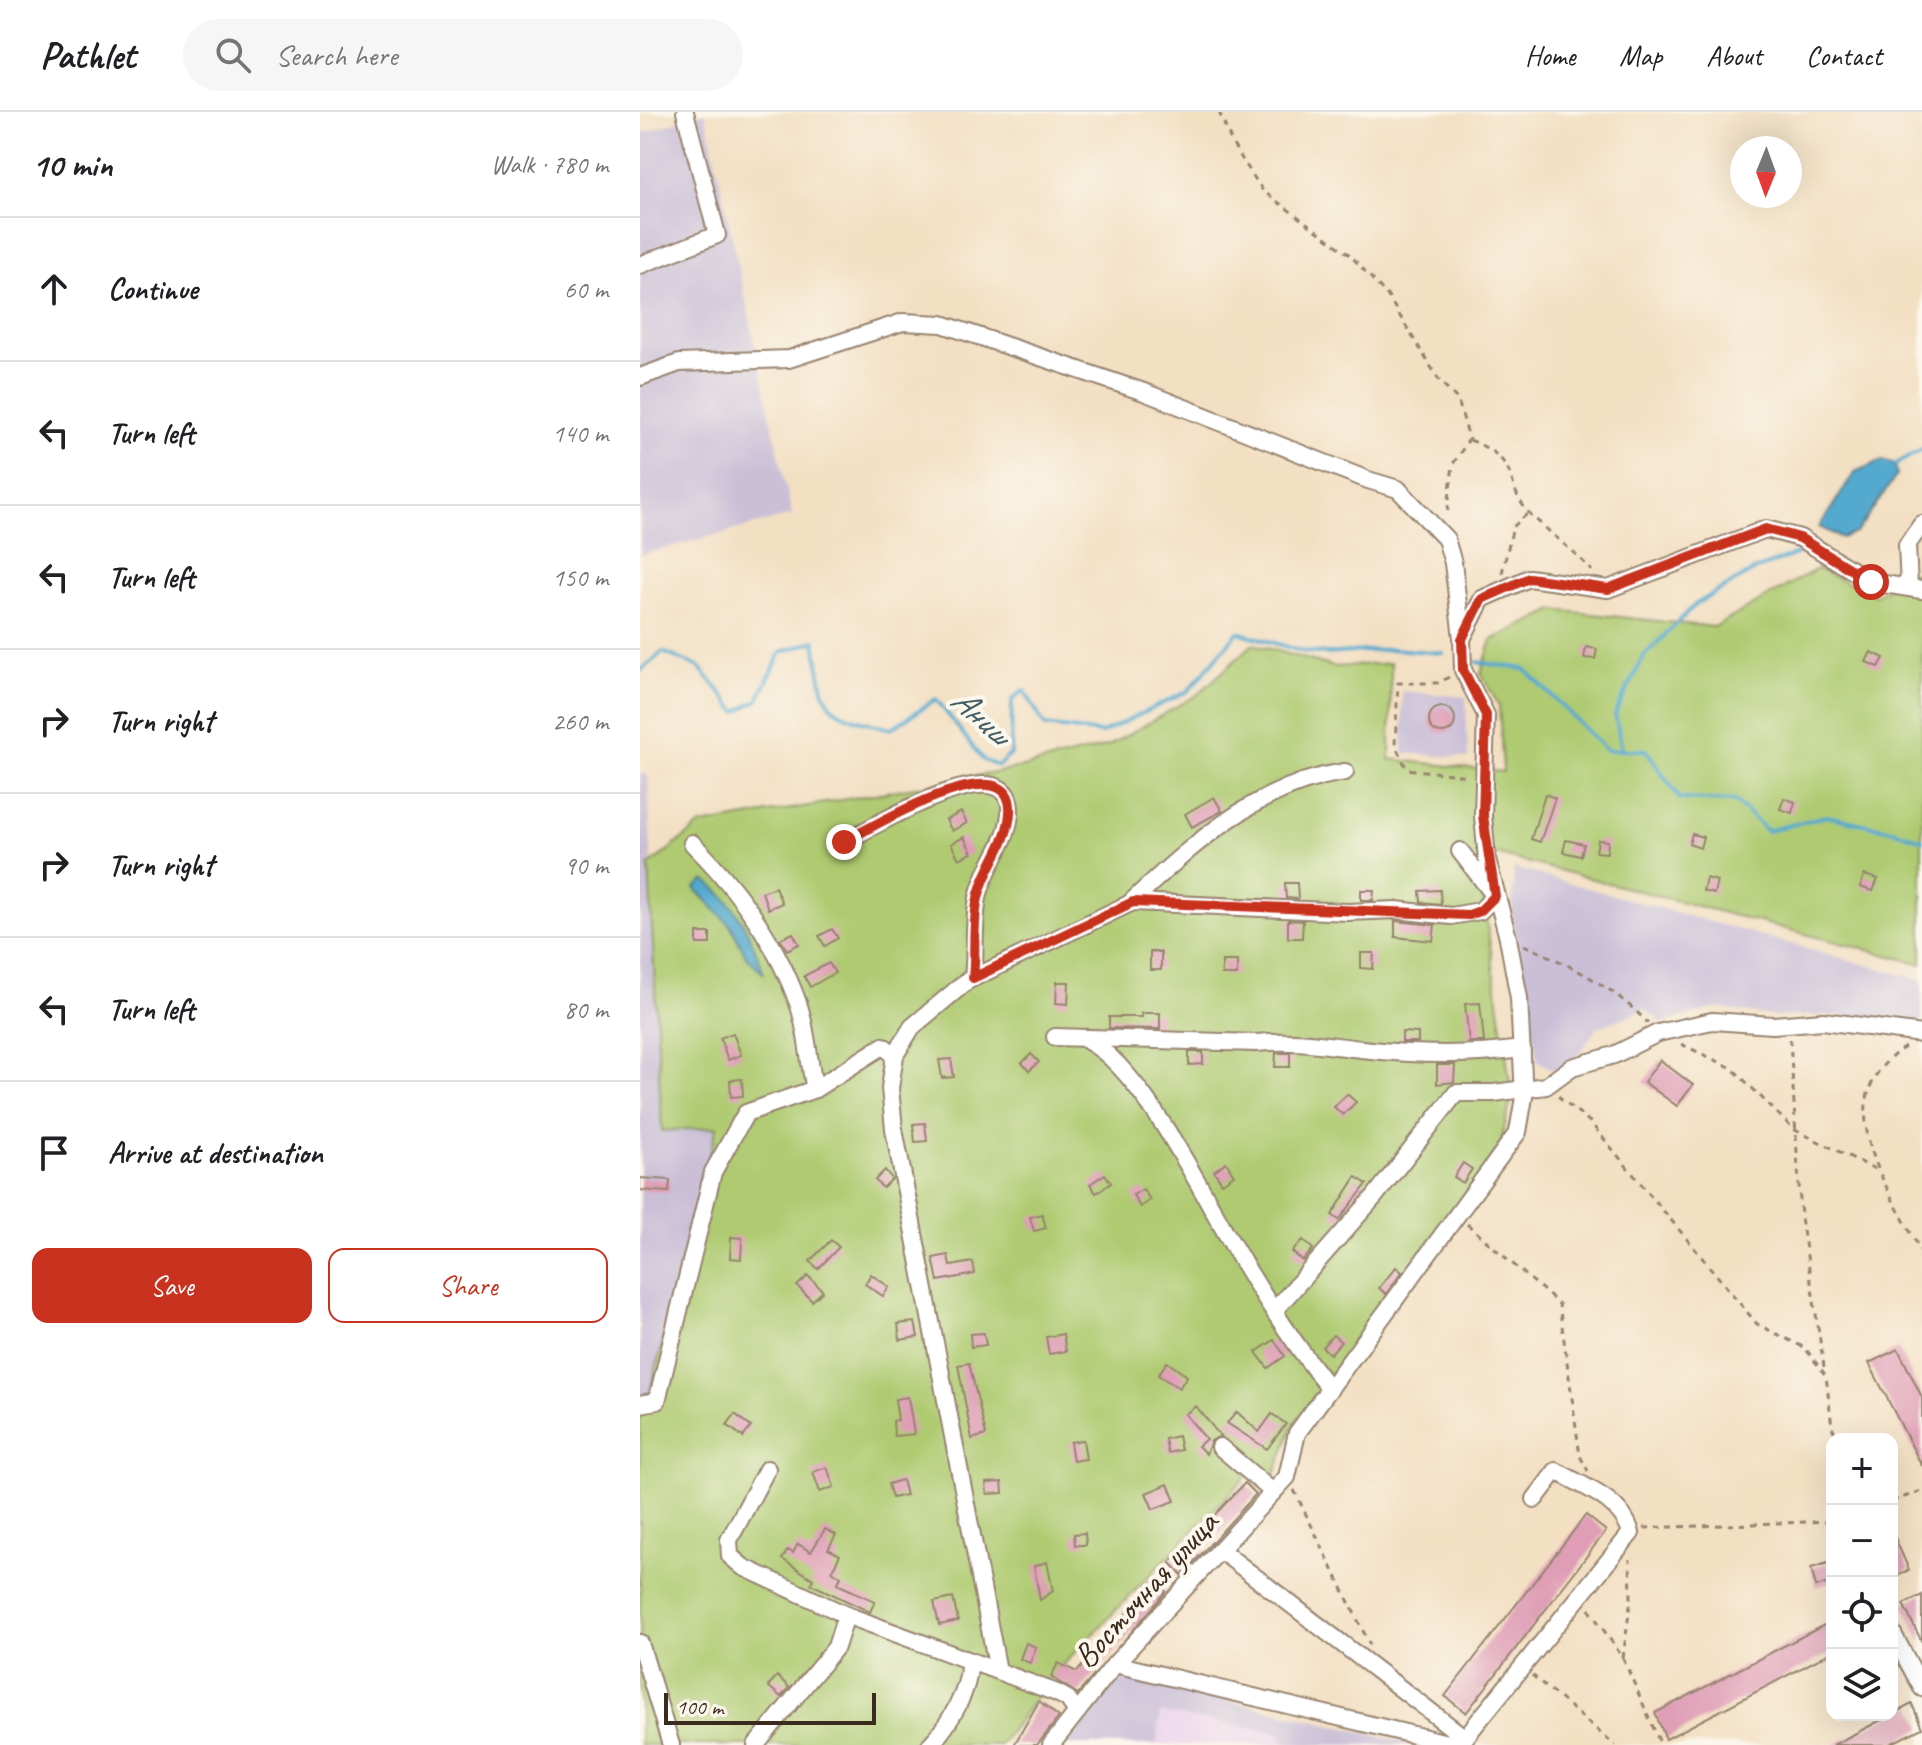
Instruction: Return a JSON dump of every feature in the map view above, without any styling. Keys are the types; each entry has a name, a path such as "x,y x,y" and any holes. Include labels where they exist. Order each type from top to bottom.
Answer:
{"street":[{"path":"640,265 717,235 685,112"},
{"path":"640,377 679,363 789,359 903,322 942,324 1144,392 1398,489 1446,539 1453,563 1463,670 1486,715 1485,845 1519,998 1524,1093 1518,1132 1297,1433 1287,1477"},
{"path":"1462,639 1482,599 1529,578 1608,589 1766,529 1800,538 1871,582 1916,588 1907,545 1922,524"},
{"path":"998,1671 894,1129 890,1088 895,1055 906,1034 924,1015 973,978 1131,902 1235,815 1298,781 1345,772"},
{"path":"844,842 935,795 973,785 1002,792 1008,799 1010,815 978,895 973,978"},
{"path":"692,843 724,875 767,936 798,1004 815,1089"},
{"path":"1460,851 1495,896"},
{"path":"1131,902 1348,912 1396,910 1451,916 1480,911 1495,896"},
{"path":"1274,1311 1375,1196 1456,1093 1524,1093 1546,1086 1572,1067 1614,1055 1658,1033 1712,1021 1773,1025 1823,1021 1922,1034"},
{"path":"1055,1037 1257,1043 1290,1040 1364,1049 1479,1055 1522,1049"},
{"path":"1083,1038 1100,1047 1118,1064 1180,1151 1274,1311 1330,1389"},
{"path":"640,1404 657,1401 713,1172 746,1113 815,1089 883,1046 895,1055"},
{"path":"1220,1447 1273,1492"},
{"path":"767,1469 729,1540 730,1556 743,1567 846,1615 1057,1693 1068,1699 1077,1712"},
{"path":"1460,1743 1627,1537 1626,1515 1601,1496 1556,1471 1535,1499"},
{"name":"Восточная улица","path":"1051,1745 1115,1664 1287,1477"},
{"path":"1220,1550 1460,1743"},
{"path":"756,1745 836,1647 846,1615"},
{"path":"640,1643 671,1745"},
{"path":"1898,1643 1922,1688"},
{"path":"930,1745 951,1718 970,1672 969,1661"},
{"path":"1115,1664 1460,1743"}],"path":[{"path":"1219,112 1233,145 1263,191 1350,255 1387,295 1439,380 1458,400 1469,439 1503,458 1529,512 1566,542 1608,589"},
{"path":"1446,539 1453,464 1469,439"},
{"path":"1497,592 1513,527 1529,512"},
{"path":"1463,670 1439,683 1398,683 1395,745 1407,769 1484,778"},
{"path":"1508,938 1568,964 1623,996 1658,1033 1732,1068 1793,1129 1877,1170"},
{"path":"1790,1023 1793,1129 1801,1217 1835,1433"},
{"path":"1909,1045 1882,1062 1868,1093 1866,1129 1877,1170 1922,1253"},
{"path":"1546,1086 1590,1122 1757,1324 1805,1348 1826,1376"},
{"path":"1458,1217 1559,1304 1580,1456 1601,1496"},
{"path":"1287,1477 1372,1648"},
{"path":"1898,1499 1922,1491"},
{"path":"1623,1658 1632,1566 1627,1537 1650,1526 1826,1521"},
{"path":"1579,1597 1623,1658 1661,1745"},
{"path":"1523,1666 1615,1745"}],"shaded area":[{"path":"705,112 792,515 640,555 640,134"},
{"path":"1402,691 1466,697 1468,758 1403,753"},
{"path":"640,774 648,775 662,1131 717,1127 649,1397 640,1397"},
{"path":"1514,868 1922,980 1922,1028 1878,1026 1839,1015 1776,1017 1717,1008 1662,1023 1645,1009 1597,1028 1570,1066 1553,1070 1538,1061 1512,913"},
{"path":"1120,1675 1418,1745 1295,1745 1284,1743 1278,1732 1160,1713 1156,1745 1067,1745"},
{"path":"1160,1713 1278,1732 1284,1743 1295,1745 1156,1745"}],"green space":[{"path":"1922,568 1922,964 1476,849 1512,1096 1499,1149 1294,1424 1273,1480 1256,1466 1054,1674 1000,1745 640,1745 640,1397 649,1397 717,1127 662,1131 649,865 701,825 1011,770 1108,746 1197,695 1253,644 1334,667 1391,663 1390,759 1503,772 1499,706 1481,673 1492,640 1554,610 1714,627 1817,569 1875,595"}],"water":[{"path":"1882,460 1895,464 1897,475 1856,533 1842,538 1819,527 1855,472"},
{"path":"705,880 735,909 764,974 746,956 731,926 695,888"}],"building":[{"path":"1586,647 1597,649 1595,659 1584,658"},
{"path":"1871,652 1884,658 1879,667 1866,662"},
{"path":"1442,707 1452,710 1455,720 1452,730 1442,733 1432,730 1429,720 1432,710"},
{"path":"1545,794 1555,798 1540,842 1531,839"},
{"path":"1214,797 1222,811 1192,827 1185,814"},
{"path":"1784,798 1795,802 1792,813 1780,809"},
{"path":"961,812 967,823 952,831 946,820"},
{"path":"1692,834 1703,837 1700,848 1689,844"},
{"path":"964,837 972,853 959,859 951,844"},
{"path":"1566,840 1584,844 1581,856 1563,852"},
{"path":"1598,840 1608,841 1607,853 1596,852"},
{"path":"1864,875 1878,879 1873,891 1860,887"},
{"path":"1706,878 1717,881 1714,894 1703,891"},
{"path":"1285,883 1297,883 1298,899 1286,898"},
{"path":"775,887 782,903 768,909 762,892"},
{"path":"1361,890 1374,890 1373,900 1361,900"},
{"path":"1440,890 1441,904 1421,902 1420,891"},
{"path":"1288,920 1303,921 1302,938 1288,938"},
{"path":"1395,921 1435,925 1433,941 1395,937"},
{"path":"832,929 838,938 825,946 819,936"},
{"path":"697,933 710,933 710,944 697,944"},
{"path":"793,933 799,944 787,950 780,939"},
{"path":"1150,952 1161,952 1161,970 1150,970"},
{"path":"1361,953 1374,953 1373,969 1361,968"},
{"path":"1222,961 1237,961 1237,975 1222,975"},
{"path":"829,963 835,973 810,987 804,976"},
{"path":"1057,982 1069,982 1068,1004 1056,1003"},
{"path":"1480,1003 1484,1042 1469,1042 1465,1004"},
{"path":"1141,1013 1160,1013 1160,1029 1109,1028 1109,1017 1142,1017"},
{"path":"1402,1032 1418,1033 1418,1042 1402,1042"},
{"path":"733,1033 741,1055 728,1060 720,1038"},
{"path":"1189,1052 1203,1052 1203,1064 1189,1065"},
{"path":"1276,1053 1290,1053 1290,1067 1275,1067"},
{"path":"1031,1054 1039,1062 1029,1071 1022,1063"},
{"path":"951,1059 954,1077 942,1078 939,1060"},
{"path":"1660,1060 1693,1085 1677,1106 1644,1082"},
{"path":"1437,1065 1455,1065 1454,1082 1437,1084"},
{"path":"742,1079 743,1096 731,1097 730,1080"},
{"path":"1347,1094 1356,1102 1343,1115 1334,1107"},
{"path":"925,1123 927,1141 915,1142 913,1124"},
{"path":"1226,1162 1234,1175 1222,1183 1214,1171"},
{"path":"1463,1163 1472,1169 1463,1183 1454,1177"},
{"path":"885,1170 892,1179 883,1188 875,1180"},
{"path":"1105,1174 1111,1183 1096,1193 1090,1184"},
{"path":"1356,1177 1367,1184 1339,1220 1332,1215"},
{"path":"640,1178 670,1180 669,1192 640,1190"},
{"path":"1143,1189 1150,1200 1140,1207 1133,1195"},
{"path":"1042,1214 1046,1228 1034,1231 1030,1217"},
{"path":"731,1237 742,1238 741,1259 730,1258"},
{"path":"831,1240 839,1247 818,1269 810,1261"},
{"path":"1303,1240 1313,1249 1303,1261 1292,1252"},
{"path":"948,1255 950,1266 973,1262 975,1274 938,1281 933,1258"},
{"path":"1396,1267 1402,1272 1386,1294 1379,1288"},
{"path":"871,1274 889,1287 883,1296 865,1284"},
{"path":"808,1276 823,1291 812,1301 797,1286"},
{"path":"915,1322 918,1337 900,1340 898,1324"},
{"path":"984,1333 986,1345 971,1347 970,1334"},
{"path":"1063,1334 1066,1351 1049,1354 1046,1337"},
{"path":"1333,1335 1341,1342 1330,1354 1322,1347"},
{"path":"1274,1340 1285,1356 1268,1368 1256,1352"},
{"path":"1898,1349 1922,1397 1922,1466 1869,1363"},
{"path":"1167,1362 1187,1376 1179,1388 1158,1375"},
{"path":"969,1363 986,1435 972,1439 958,1365"},
{"path":"908,1397 914,1434 894,1436 893,1421 898,1420 895,1399"},
{"path":"1196,1406 1220,1436 1211,1441 1206,1454 1198,1446 1206,1439 1185,1414"},
{"path":"1237,1412 1259,1432 1272,1414 1286,1424 1267,1449 1227,1423"},
{"path":"735,1414 751,1427 743,1437 727,1425"},
{"path":"1178,1436 1181,1450 1168,1453 1165,1439"},
{"path":"1083,1440 1086,1459 1073,1461 1070,1442"},
{"path":"827,1467 834,1487 820,1492 813,1472"},
{"path":"902,1480 906,1495 892,1498 888,1484"},
{"path":"1002,1482 1003,1493 987,1494 986,1483"},
{"path":"1245,1483 1256,1494 1182,1575 1170,1562"},
{"path":"1168,1484 1175,1501 1153,1509 1146,1493"},
{"path":"1586,1515 1606,1531 1466,1713 1445,1696"},
{"path":"825,1529 836,1535 828,1549 840,1555 832,1571 841,1577 837,1584 875,1601 870,1612 811,1584 813,1579 782,1559 788,1550 793,1553 798,1544 811,1552"},
{"path":"1085,1533 1086,1545 1075,1545 1074,1534"},
{"path":"1898,1545 1909,1570 1898,1575"},
{"path":"1047,1562 1053,1591 1040,1600 1034,1566"},
{"path":"1826,1564 1826,1584 1816,1587 1811,1568"},
{"path":"1153,1582 1166,1592 1078,1694 1051,1677 1058,1663 1077,1672"},
{"path":"1922,1595 1922,1642 1903,1604"},
{"path":"953,1598 958,1621 939,1625 934,1602"},
{"path":"1826,1624 1826,1655 1666,1739 1655,1713"},
{"path":"1026,1643 1036,1647 1030,1663 1020,1659"},
{"path":"777,1676 789,1687 781,1697 768,1686"},
{"path":"1039,1701 1059,1717 1037,1745 1014,1745"},
{"path":"1912,1704 1922,1728 1888,1745 1833,1745 1879,1721 1898,1721 1898,1711"}],"waterway":[{"path":"1893,466 1922,449"},
{"path":"1622,750 1615,714 1644,656 1696,604 1755,570 1799,553"},
{"name":"Аниш","path":"640,671 663,652 699,667 737,712 758,700 781,652 815,641 825,695 830,705 839,712 891,729 936,699 983,760 998,766 1011,754 1012,700 1024,690 1045,726 1102,733 1188,691 1238,632 1301,651 1326,654 1393,649 1443,653"},
{"name":"Аниш","path":"1477,662 1525,669 1606,750 1646,750 1680,799 1735,801 1767,831 1826,816 1896,831 1922,840"}],"route":[{"path":"844,842 935,795 955,788 973,785 1002,792 1008,799 1010,815 1001,844 978,895 973,978 1118,906 1133,902 1469,915 1480,911 1495,896 1487,859 1483,816 1486,715 1465,680 1463,670 1462,639 1482,599 1529,578 1608,589 1766,529 1800,538 1871,582"}]}
